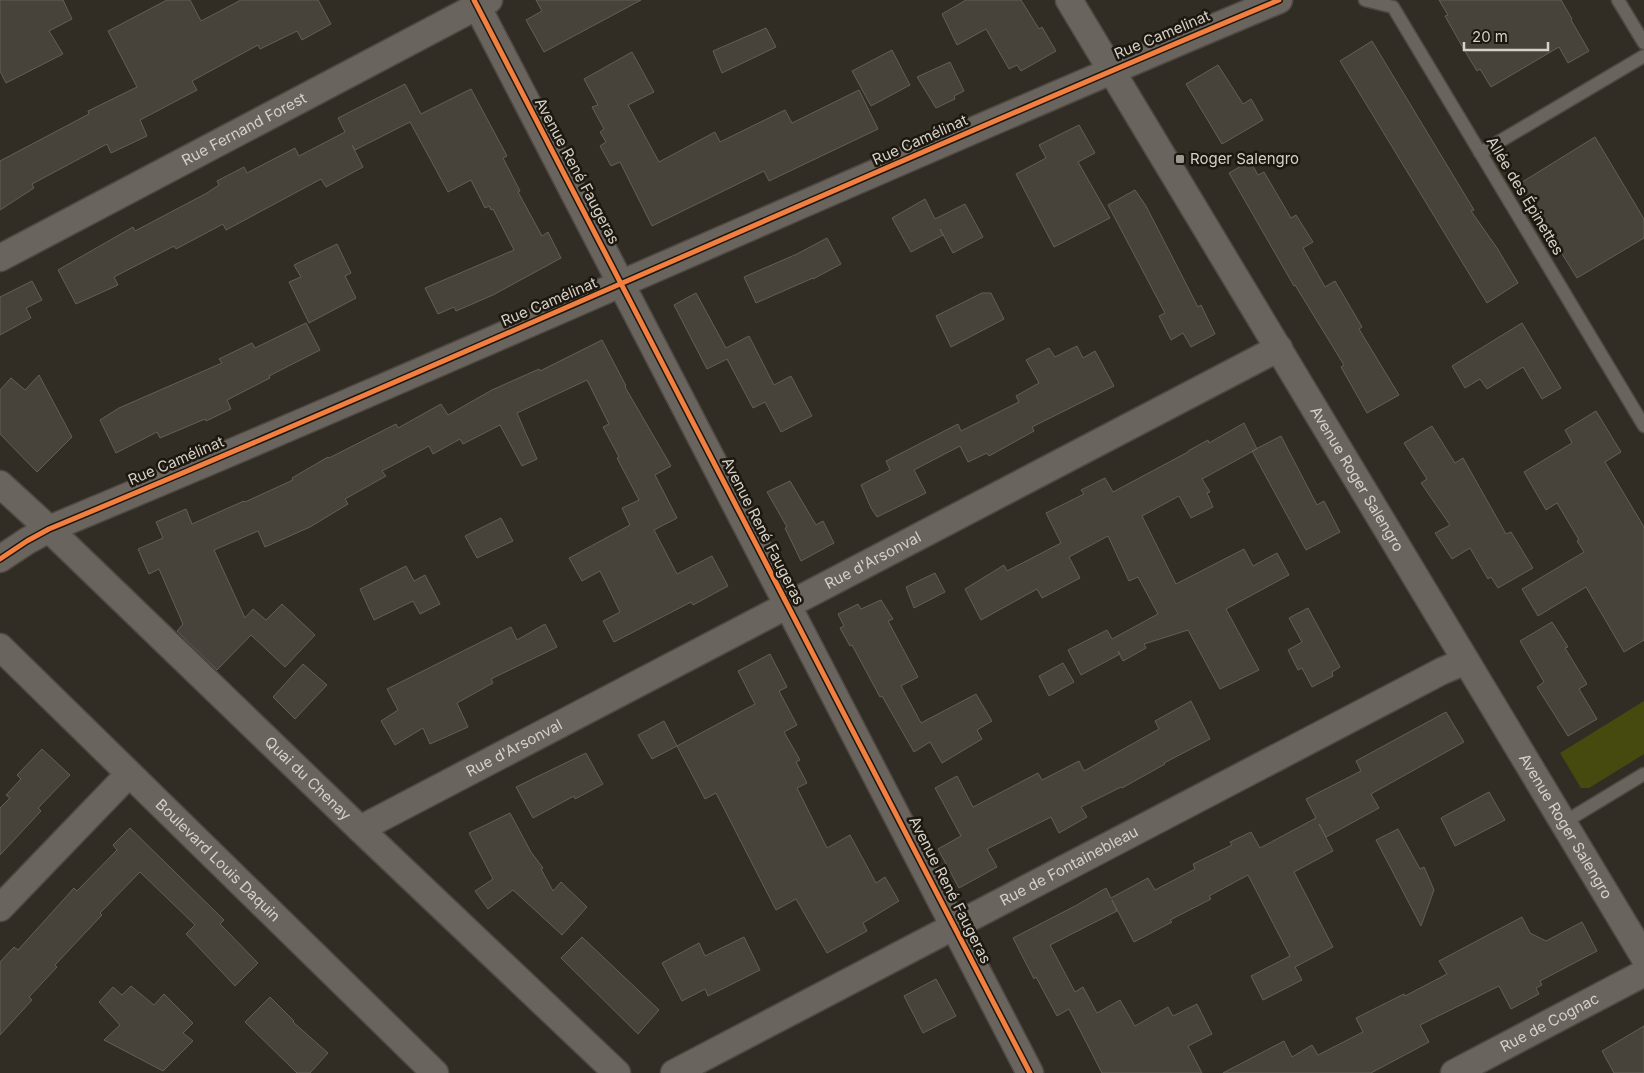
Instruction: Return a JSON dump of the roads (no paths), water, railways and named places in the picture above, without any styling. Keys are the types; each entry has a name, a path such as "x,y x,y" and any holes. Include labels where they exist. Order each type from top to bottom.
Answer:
{"street":[{"name":"Avenue Roger Salengro","path":"1069,0 1644,958"},
{"name":"Rue Camelinat","path":"1111,70 1279,0"},
{"name":"Rue Fernand Forest","path":"0,258 480,2"},
{"name":"Avenue René Faugeras","path":"480,2 622,284 1030,1073"},
{"name":"Rue Camélinat","path":"0,559 49,528 622,284 1111,70"},
{"name":"Rue d'Arsonval","path":"360,829 1279,348"},
{"name":"Quai du Chenay","path":"0,484 49,528 360,829 617,1073"},
{"name":"Boulevard Louis Daquin","path":"0,648 435,1073"},
{"name":"Rue de Fontainebleau","path":"674,1073 1433,676 1466,661"},
{"path":"0,908 130,774"},
{"name":"Rue de Cognac","path":"1454,1073 1644,973"}],"lane":[{"name":"Allée des Épinettes","path":"1365,0 1392,7 1644,426"},
{"path":"1618,0 1644,43"},
{"path":"1480,153 1644,56"},
{"path":"1563,823 1644,774"}],"place":[{"name":"Roger Salengro","path":"1180,159"}]}
